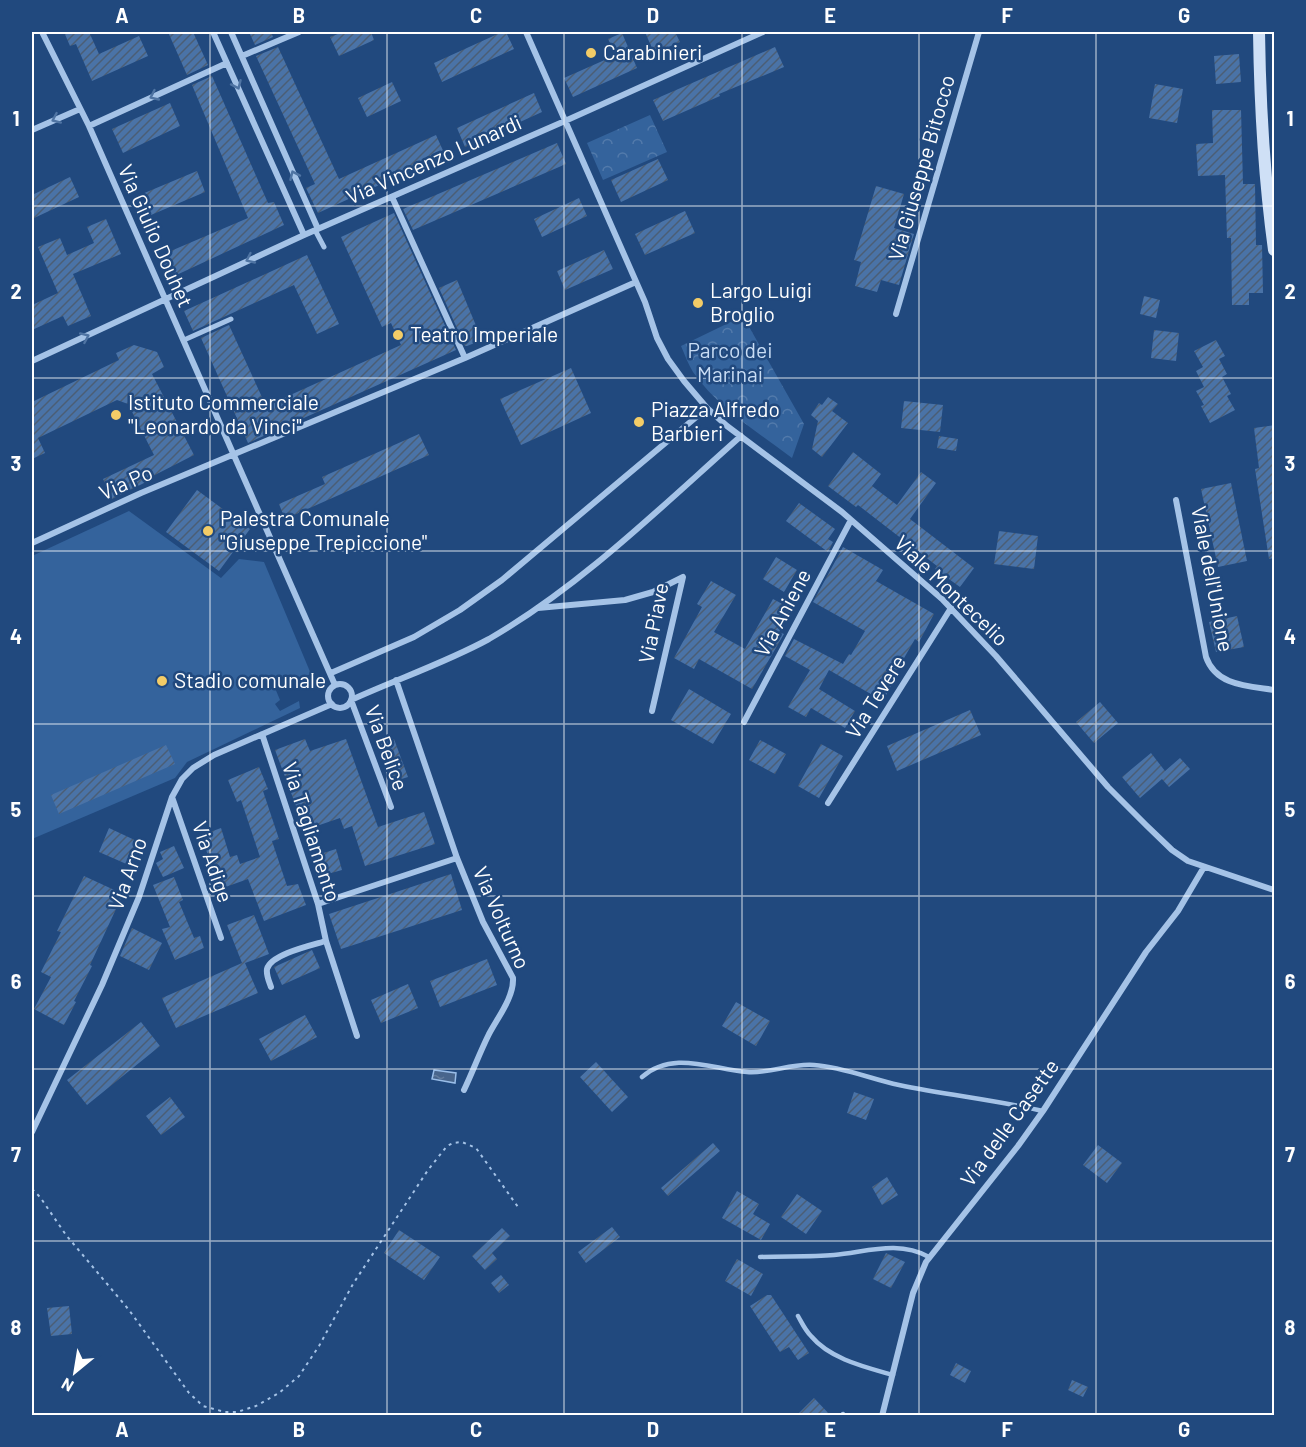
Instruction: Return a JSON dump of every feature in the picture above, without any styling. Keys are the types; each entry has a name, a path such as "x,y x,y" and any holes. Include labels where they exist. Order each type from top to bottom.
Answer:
{"main road":[{"path":"1259,32 1261,119 1268,204 1275,250"}],"street":[{"name":"Via Giulio Douhet","path":"42,32 88,126 166,299 335,685"},
{"path":"213,32 304,235"},
{"path":"231,32 324,247"},
{"path":"242,56 298,32"},
{"name":"Viale Montecelio","path":"526,32 645,302 657,338 680,377 707,408 851,520 951,608 1120,800 1172,850 1183,858 1204,867 1275,890"},
{"name":"Via Vincenzo Lunardi","path":"32,361 317,229 763,32"},
{"name":"Via Giuseppe Bitocco","path":"896,314 979,32"},
{"path":"88,126 227,63"},
{"path":"32,130 80,109"},
{"path":"392,197 465,358"},
{"name":"Via Po","path":"32,543 141,493 465,358 636,282"},
{"path":"184,340 231,319"},
{"path":"330,673 422,633 460,610 508,574 707,408"},
{"path":"351,700 352,693 342,684 335,685 328,694 332,704 340,708 345,706 351,700 473,647 538,608 642,524 741,436"},
{"name":"Viale dell'Unione","path":"1176,500 1206,657 1211,668 1220,677 1229,681 1275,690"},
{"name":"Via Aniene","path":"744,722 851,520"},
{"name":"Via Piave","path":"538,608 626,600 653,592 683,577 652,711"},
{"name":"Via Tevere","path":"828,804 951,608"},
{"name":"Via Volturno","path":"396,680 457,858 483,922 510,970 513,983 509,997 485,1042 465,1090"},
{"name":"Via Belice","path":"351,700 391,807"},
{"name":"Via Arno","path":"32,1132 102,985 139,897 172,796 185,776 198,764 230,747 332,704"},
{"name":"Via Tagliamento","path":"262,734 318,904 326,941 357,1036"},
{"name":"Via Adige","path":"172,796 221,938"},
{"name":"Via Volturno","path":"318,904 457,858"},
{"name":"Via delle Casette","path":"882,1416 913,1293 918,1277 929,1257 1018,1146 1043,1111 1134,969 1178,911 1204,867"},
{"path":"271,987 267,972 268,965 272,961 280,956 326,941"}],"lane":[{"path":"642,1077 657,1066 674,1063 706,1065 747,1072 815,1065 896,1084 1043,1111"},
{"path":"760,1257 835,1254 896,1247 914,1250 929,1257"},
{"path":"798,1316 808,1333 822,1347 854,1363 892,1375"}],"path":[{"path":"32,1189 60,1227 129,1310 189,1393 203,1406 225,1412 237,1412 256,1406 279,1393 298,1376 320,1346 353,1284 447,1146 462,1142 476,1148 518,1207"}],"green space":[{"path":"650,115 667,152 603,180 587,143"},
{"name":"Parco dei Marinai","path":"743,316 804,424 792,458 739,419 714,397 693,372 681,346"},
{"name":"Stadio comunale","path":"129,511 221,578 239,559 264,562 311,674 275,688 280,700 275,704 280,711 299,701 300,708 187,762 175,778 32,839 32,556"}],"water":[{"path":"434,1070 456,1073 455,1083 432,1079"}],"building":[{"path":"64,32 89,32 99,54 139,36 148,56 92,81 76,44 70,46"},
{"path":"168,32 193,32 208,65 187,75"},
{"path":"249,32 271,32 273,37 255,45"},
{"path":"343,32 371,32 374,40 339,56 330,37"},
{"path":"506,32 514,49 442,82 434,63"},
{"path":"645,32 675,32 680,42 654,53"},
{"path":"622,33 637,68 573,97 564,78 616,55 608,39"},
{"path":"278,47 339,179 436,135 445,155 318,213 306,188 315,184 256,56"},
{"path":"775,47 784,67 719,94 720,96 663,121 653,100"},
{"path":"1239,54 1241,82 1216,84 1214,56"},
{"path":"212,76 268,203 274,202 284,225 170,278 159,256 248,218 192,85"},
{"path":"392,82 401,101 367,117 358,98"},
{"path":"1155,84 1183,89 1177,123 1149,118"},
{"path":"534,93 542,112 465,147 457,128"},
{"path":"170,103 180,126 123,153 112,129"},
{"path":"1212,110 1241,110 1243,184 1255,184 1256,245 1262,245 1263,293 1249,293 1249,305 1232,305 1231,238 1227,238 1225,175 1198,176 1196,144 1213,143"},
{"path":"557,143 566,164 413,230 403,209"},
{"path":"658,159 668,180 621,202 611,180"},
{"path":"197,171 205,192 151,215 142,194"},
{"path":"70,177 79,197 32,219 32,195"},
{"path":"876,186 904,194 894,228 914,234 899,285 881,280 877,292 855,286 861,262 854,260"},
{"path":"579,198 587,216 542,237 534,219"},
{"path":"685,211 695,233 645,255 635,234"},
{"path":"394,213 456,350 248,443 201,338 229,325 266,406 401,345 391,323 382,327 341,237"},
{"path":"106,219 121,254 73,274 91,316 68,326 63,316 32,330 32,305 58,293 38,247 60,238 67,255 94,243 87,227"},
{"path":"604,250 613,269 565,290 557,271"},
{"path":"307,255 339,324 317,334 294,285 193,331 184,311"},
{"path":"457,280 482,340 467,346 465,346 439,288"},
{"path":"1144,296 1160,300 1156,318 1140,314"},
{"path":"1154,330 1179,333 1176,361 1151,358"},
{"path":"1216,340 1225,356 1219,359 1227,374 1222,377 1231,394 1227,396 1235,410 1210,423 1196,391 1204,387 1196,371 1203,367 1194,351"},
{"path":"134,345 157,352 164,367 152,374 194,455 112,499 103,479 154,455 128,404 117,400 38,438 45,453 32,459 32,402 119,360 116,353"},
{"path":"571,368 591,413 521,445 500,399"},
{"path":"828,397 838,404 832,411 848,423 822,457 812,449 818,421 811,415 819,403 822,405"},
{"path":"904,401 943,405 940,432 901,428"},
{"path":"1275,425 1275,558 1269,559 1255,469 1259,468 1254,428"},
{"path":"419,434 429,455 285,519 279,504 325,484 322,477"},
{"path":"939,436 958,439 956,451 937,448"},
{"path":"853,452 881,474 872,486 897,505 921,472 936,483 910,519 974,568 960,587 935,569 937,566 858,505 856,507 828,486"},
{"path":"1231,483 1247,561 1218,567 1201,489"},
{"name":"Palestra Comunale \"Giuseppe Trepiccione\"","path":"197,490 250,529 219,571 166,532"},
{"path":"799,503 835,529 828,539 833,542 828,552 786,521"},
{"path":"999,531 1038,536 1034,569 994,564"},
{"path":"843,547 883,570 876,581 934,614 919,642 915,639 892,679 894,680 883,701 829,670 819,689 855,711 845,728 811,708 806,717 788,707 810,670 785,656 794,639 843,664 865,631 813,602"},
{"path":"776,557 797,570 784,592 763,579"},
{"path":"711,581 736,595 714,632 745,649 773,599 792,609 779,632 784,634 752,689 699,659 694,669 674,658 702,607 697,604"},
{"path":"1237,616 1244,647 1216,652 1209,622"},
{"path":"689,689 731,714 713,744 671,720"},
{"path":"1100,702 1118,723 1094,743 1076,722"},
{"path":"970,710 981,735 897,771 887,746"},
{"path":"305,739 310,751 346,739 378,827 424,812 435,844 365,866 352,826 344,829 340,818 305,830 275,750"},
{"path":"394,739 408,777 392,782 378,745"},
{"path":"760,740 786,754 775,774 749,760"},
{"path":"821,744 843,756 819,798 798,786"},
{"path":"166,745 175,764 59,814 51,795"},
{"path":"1151,753 1165,771 1180,758 1190,769 1169,787 1162,779 1140,798 1122,777"},
{"path":"259,767 268,789 263,791 279,839 272,841 287,886 298,884 306,905 264,921 248,879 217,890 202,838 221,828 230,857 237,855 240,864 260,857 241,800 237,802 228,780"},
{"path":"109,828 141,843 131,866 99,852"},
{"path":"174,846 184,868 163,877 156,863 163,859 160,852"},
{"path":"336,849 342,870 317,877 311,857"},
{"path":"451,874 462,910 341,949 329,914"},
{"path":"84,876 123,894 64,1025 34,1009 51,977 41,972 61,932 57,931"},
{"path":"174,877 183,900 179,902 194,938 200,936 204,948 175,960 162,929 170,927 153,885"},
{"path":"254,915 269,954 245,963 258,993 176,1028 162,998 242,963 227,925"},
{"path":"132,928 162,943 149,970 120,956"},
{"path":"312,950 320,968 282,985 274,967"},
{"path":"487,959 497,985 440,1007 430,981"},
{"path":"408,984 418,1008 381,1023 371,1000"},
{"path":"736,1002 770,1021 756,1046 722,1026"},
{"path":"305,1015 317,1037 271,1061 259,1039"},
{"path":"141,1022 160,1046 87,1105 67,1080"},
{"path":"596,1062 628,1097 612,1112 580,1077"},
{"path":"854,1092 874,1099 866,1120 847,1113"},
{"path":"170,1097 185,1117 161,1135 146,1116"},
{"path":"713,1143 720,1151 668,1196 661,1188"},
{"path":"1098,1145 1122,1163 1107,1183 1083,1165"},
{"path":"887,1177 898,1195 882,1205 872,1187"},
{"path":"737,1191 759,1204 753,1214 770,1224 761,1240 722,1218"},
{"path":"797,1194 822,1211 806,1234 781,1217"},
{"path":"612,1227 620,1237 586,1263 578,1252"},
{"path":"502,1228 510,1236 492,1253 497,1259 485,1270 472,1256"},
{"path":"399,1230 440,1257 424,1280 384,1253"},
{"path":"886,1253 905,1262 891,1288 873,1279"},
{"path":"737,1259 763,1274 751,1296 725,1281"},
{"path":"501,1275 509,1285 499,1293 491,1283"},
{"path":"767,1295 771,1295 809,1353 798,1360 789,1347 780,1352 750,1306"},
{"path":"69,1306 72,1334 51,1336 47,1308"},
{"path":"956,1363 971,1371 965,1383 950,1375"},
{"path":"1072,1380 1088,1387 1083,1397 1068,1390"},
{"path":"814,1398 831,1416 796,1416"}],"place":[{"name":"Carabinieri","path":"591,53"},
{"name":"Largo Luigi Broglio","path":"698,303"},
{"name":"Teatro Imperiale","path":"398,335"},
{"name":"Istituto Commerciale \"Leonardo da Vinci\"","path":"116,415"},
{"name":"Piazza Alfredo Barbieri","path":"639,422"},
{"name":"Palestra Comunale \"Giuseppe Trepiccione\"","path":"208,531"},
{"name":"Stadio comunale","path":"162,681"}]}
